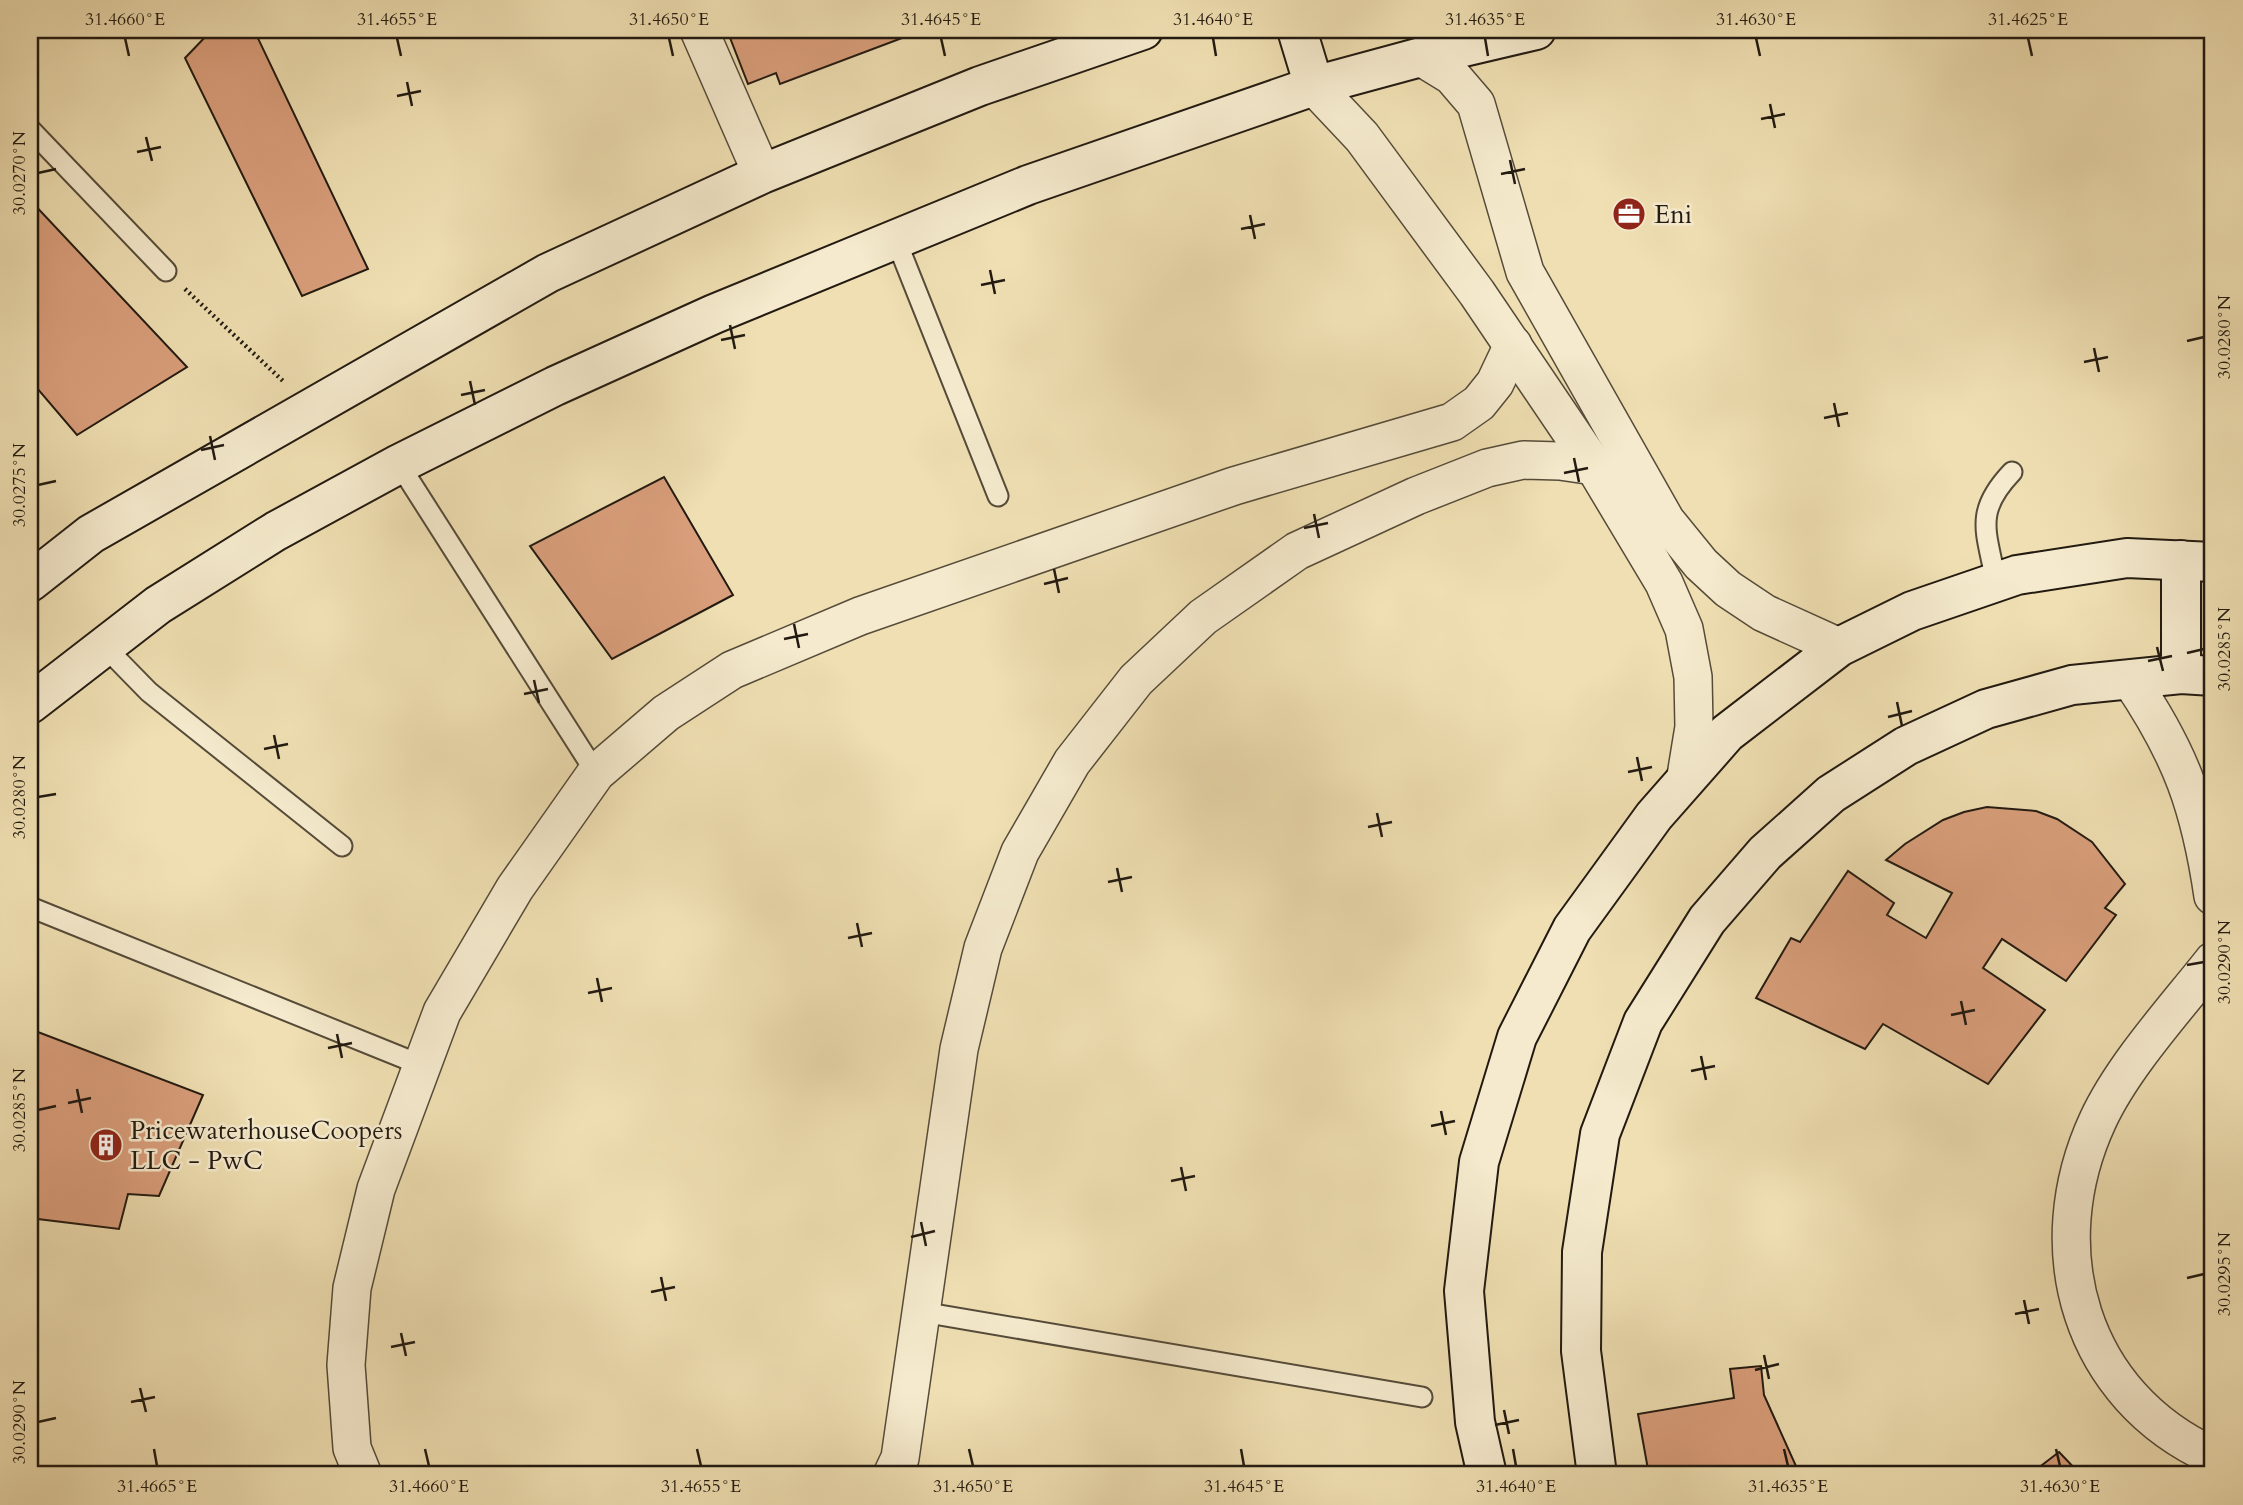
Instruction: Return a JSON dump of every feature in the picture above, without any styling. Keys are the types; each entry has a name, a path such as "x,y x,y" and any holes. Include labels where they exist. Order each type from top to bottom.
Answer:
{"street":[{"path":"699,30 762,174"},
{"path":"30,582 91,534 548,273 762,174 980,86 1143,30"},
{"path":"1297,30 1314,86 1362,137 1513,345 1594,466 1664,583 1684,629 1693,677 1694,715 1686,776"},
{"path":"35,687 104,646 158,605 276,531 399,464 555,386 714,314 1028,185 1314,86 1409,43 1536,30"},
{"path":"1409,43 1452,76 1476,104 1525,272 1666,521 1701,564 1728,589 1764,613 1839,647"},
{"path":"363,1475 352,1448 346,1366 352,1288 376,1189 442,1012 515,888 596,773 666,713 732,670 860,616 1234,486 1452,422 1479,403 1495,383 1513,345"},
{"path":"892,1475 900,1458 959,1049 983,948 1020,852 1065,773 1136,680 1203,617 1297,551 1416,496 1487,468 1523,460 1560,461 1594,466"},
{"path":"1487,1475 1475,1422 1464,1292 1479,1162 1517,1037 1572,929 1654,816 1686,776 1727,733 1839,647 1912,611 2017,575 2127,558 2197,561 2197,675 2071,685 1986,709 1906,746 1831,794 1765,853 1707,920 1643,1022 1600,1134 1581,1265 1581,1351 1597,1475"},
{"path":"2130,679 2156,718 2177,758 2194,801 2206,845 2213,896"},
{"path":"2213,961 2131,1067 2099,1118 2078,1175 2072,1212 2071,1249 2075,1285 2084,1321 2119,1384 2144,1411 2168,1431 2213,1457"}],"lane":[{"path":"30,129 166,271"},
{"path":"896,240 998,496"},
{"path":"399,464 596,773"},
{"path":"1996,582 1985,515 1996,488 2012,471"},
{"path":"104,646 149,692 342,846"},
{"path":"30,907 421,1065"},
{"path":"922,1312 1422,1397"}],"path":[{"path":"166,271 312,408"}],"building":[{"path":"254,30 368,269 302,296 185,58 210,32"},
{"path":"727,30 918,32 780,84 776,73 748,84"},
{"path":"30,200 187,367 77,435 30,380"},
{"path":"664,477 733,595 612,659 530,546"},
{"path":"1987,807 2036,811 2057,819 2092,842 2125,884 2105,908 2116,915 2066,981 2002,939 1983,968 2045,1010 1988,1084 1883,1024 1865,1049 1756,998 1791,938 1800,942 1848,871 1894,903 1887,915 1926,938 1952,893 1886,860 1905,844 1943,820"},
{"name":"PricewaterhouseCoopers LLC - PwC","path":"30,1029 203,1095 159,1196 128,1194 119,1229 30,1218"},
{"path":"1761,1366 1764,1395 1800,1475 1649,1475 1638,1414 1734,1398 1730,1369"},
{"path":"2059,1452 2081,1475 2029,1475"}],"place":[{"name":"Eni","path":"1629,214"},
{"name":"PricewaterhouseCoopers LLC - PwC","path":"106,1145"}]}
